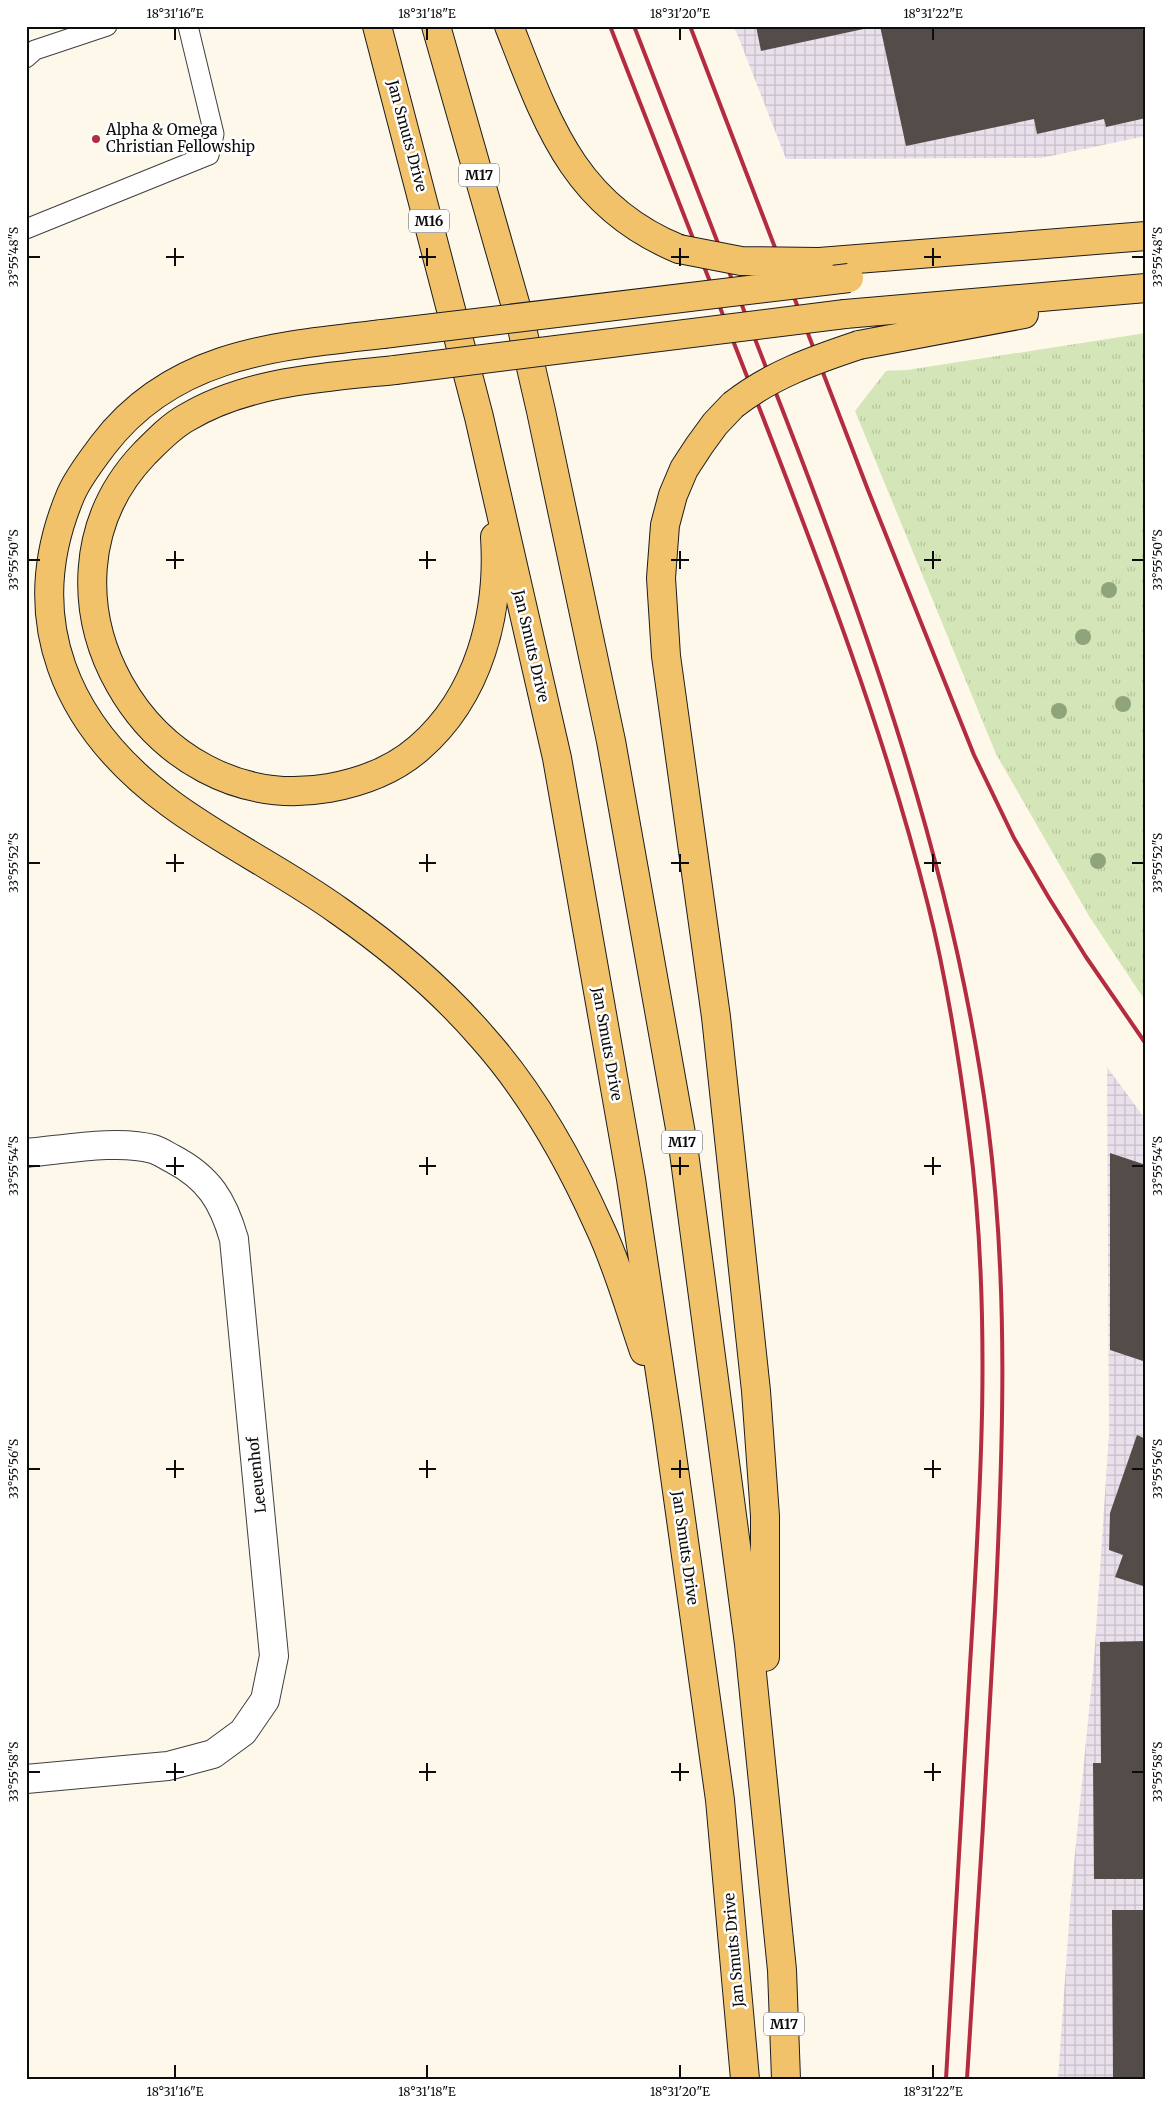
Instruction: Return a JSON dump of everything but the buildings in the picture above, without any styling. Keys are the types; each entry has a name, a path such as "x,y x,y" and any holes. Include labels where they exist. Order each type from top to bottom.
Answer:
{"main road":[{"name":"Jan Smuts Drive","path":"377,26 479,417 557,758 631,1178 667,1419 720,1800 745,2079"},
{"name":"M17","path":"436,26 521,324 611,741 683,1145 748,1635 782,1970 786,2079"},
{"path":"509,26 548,122 572,165 595,192 623,216 654,237 679,249 741,261 819,262 1146,236"},
{"path":"667,1419 600,1228 560,1149 514,1077 484,1039 452,1004 379,940 338,910 172,804 119,759 80,708 69,687 54,639 49,611 48,585 56,540 65,510 74,488 91,461 123,420 156,393 180,378 209,365 281,347 849,278 1146,236"},
{"path":"479,417 496,539 494,599 482,654 452,712 436,733 410,755 365,779 311,791 262,788 236,782 186,758 166,743 132,704 112,672 102,646 95,617 92,588 95,560 99,532 117,489 131,468 170,429 188,417 211,406 269,387 395,370 845,314 1146,289"},
{"path":"763,1783 766,1524 756,1391 716,1017 668,666 661,578 665,525 673,495 684,469 715,424 733,405 754,388 780,374 859,345 1146,289"}],"street":[{"name":"Leeuenhof","path":"26,1153 115,1145 153,1149 185,1165 211,1187 226,1211 234,1238 274,1656 265,1700 243,1732 212,1754 168,1766 26,1779"}],"lane":[{"path":"26,58 35,50 107,26"},
{"path":"26,229 209,155 214,134 188,26"}],"shaded area":[{"path":"734,26 1146,26 1146,136 1041,158 786,159"},
{"path":"1107,1067 1146,1120 1146,2079 1058,2079 1071,1894 1094,1660 1109,1433"}],"green space":[{"path":"1146,333 1146,1002 1089,916 996,754 855,411 886,371 907,370"}],"railway":[{"path":"610,26 805,526 872,714 911,841 928,905 947,990 957,1048 976,1201 982,1333 982,1400 978,1533 946,2079"},
{"path":"634,26 807,473 873,655 930,841 953,934 973,1029 988,1125 995,1186 1002,1308 1002,1429 995,1612 967,2079"},
{"path":"690,26 868,490 974,755 1014,838 1049,898 1086,957 1146,1044"}],"place":[{"name":"Alpha & Omega Christian Fellowship","path":"96,139"}]}
